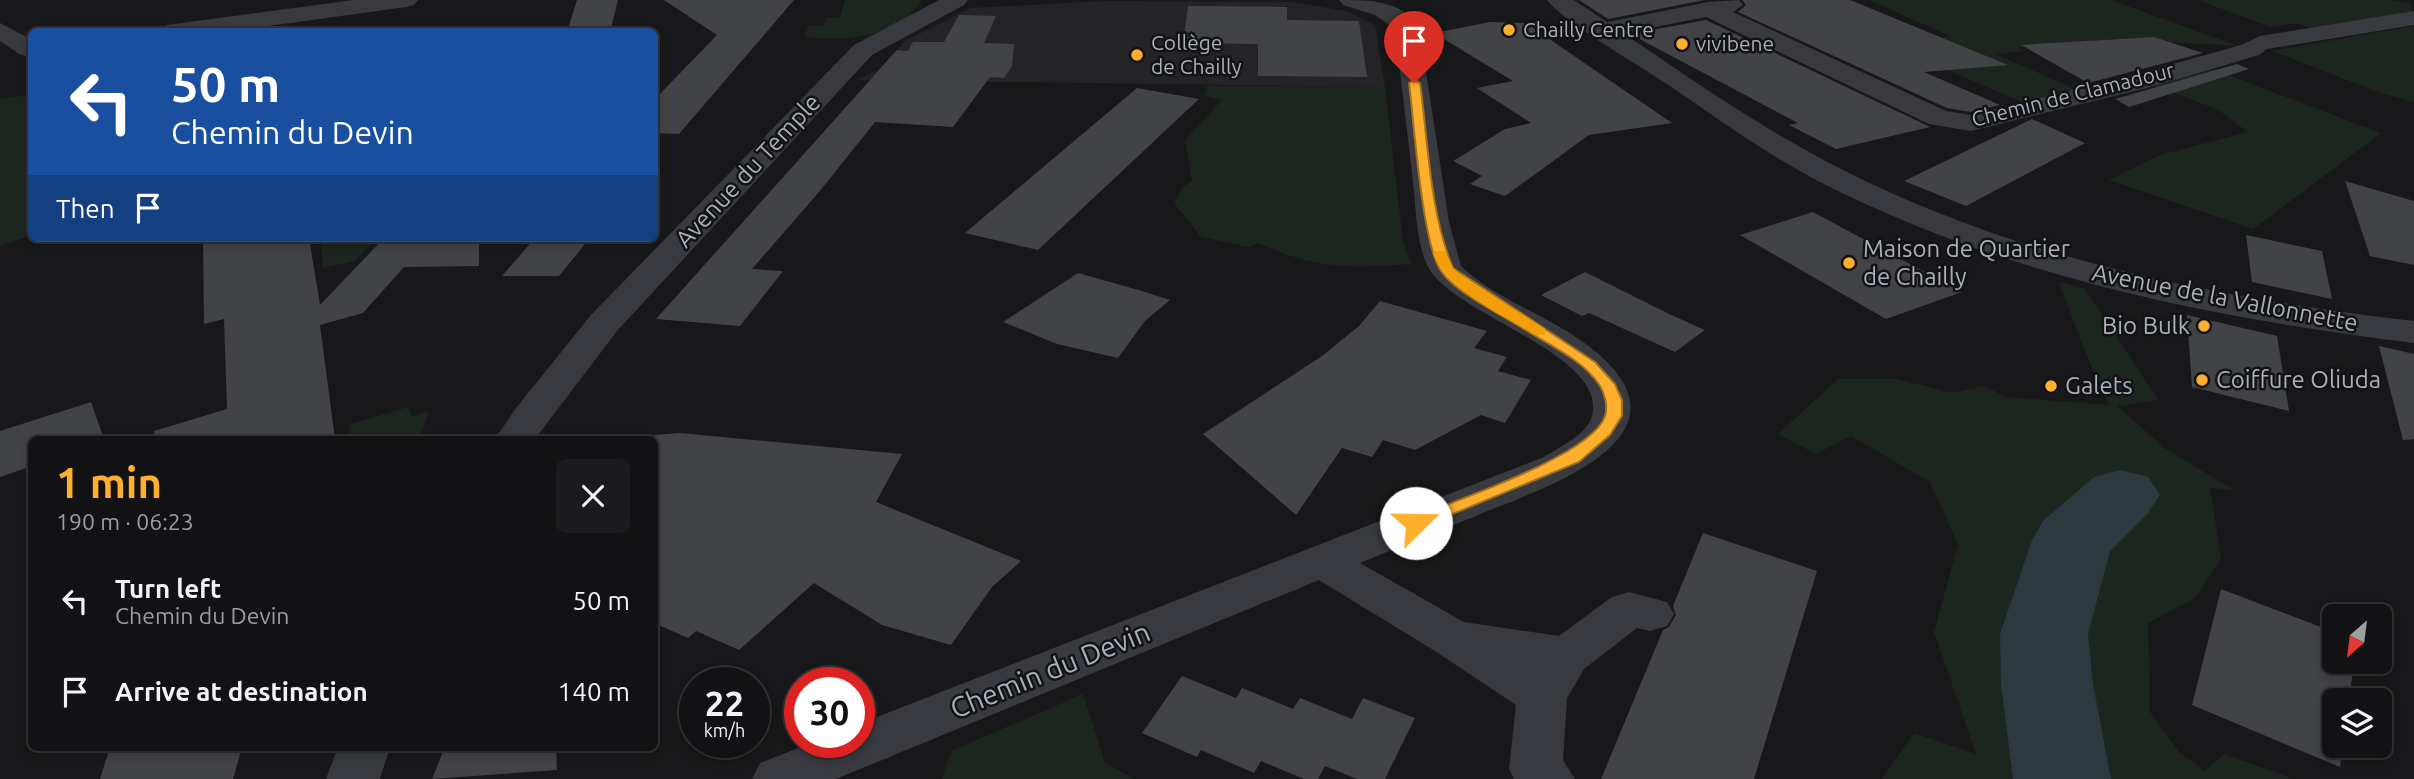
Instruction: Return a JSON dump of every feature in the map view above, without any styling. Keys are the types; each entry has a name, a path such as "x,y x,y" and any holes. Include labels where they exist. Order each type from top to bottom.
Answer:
{"street":[{"path":"312,12 346,0"},
{"path":"195,28 406,0"},
{"name":"Avenue du Temple","path":"518,436 530,415 604,323 863,50 956,0"},
{"name":"Chemin du Devin","path":"779,779 1559,466 1593,444 1613,416 1614,400 1607,384 1590,365 1475,292 1447,270 1438,248 1433,222 1406,26 1383,10 1351,0"},
{"name":"Avenue de la Vallonnette","path":"1559,0 1764,136 1833,177 1973,236 2086,270 2172,291 2295,316 2414,332"},
{"path":"1603,30 1754,0"},
{"name":"Chemin de Clamadour","path":"1708,9 1939,118 1971,123 2138,82 2250,50 2260,43 2414,18"},
{"path":"0,30 28,47"},
{"path":"0,54 28,49"},
{"path":"1321,561 1452,638 1554,676"},
{"path":"1548,779 1536,769 1554,676 1629,608 1650,614"},
{"path":"353,779 363,751"}],"shaded area":[{"path":"845,0 922,1 912,13 899,22 869,35 835,39 804,36 809,26 824,25 826,18 840,17"},
{"path":"1869,0 2111,0 2238,46 2115,39 2019,47 2025,51 1995,54 2080,91 2023,103 1896,47 1950,36"},
{"path":"2198,0 2391,0 2410,3 2414,15 2313,29 2297,23 2271,27"},
{"name":"Collège de Chailly","path":"1105,1 1291,2 1347,11 1375,25 1385,87 856,80 878,70 905,41 971,8"},
{"path":"2414,26 2414,102 2381,93 2272,51"},
{"path":"2207,68 2381,133 2253,229 2109,180 2160,155 2248,132 2217,109 2152,85"},
{"path":"1207,86 1385,87 1403,242 1411,264 1351,266 1316,263 1258,243 1248,247 1201,237 1174,203 1184,186 1192,181 1185,140 1222,100 1204,96"},
{"path":"28,94 28,236 0,246 0,99"},
{"path":"320,242 373,242 355,261 323,268"},
{"path":"2059,282 2085,289 2158,400 2117,406 2166,449 2234,490 2210,488 2221,559 2195,598 2148,623 2150,712 2180,753 2205,771 2224,754 2294,779 1882,779 1914,733 1976,754 1934,632 1958,545 1930,482 1851,436 1816,454 1778,434 1838,379 1897,379 1952,393 1985,386 2005,397 2109,405 2085,352"},
{"path":"408,407 412,417 429,411 421,436 351,436 348,425"},
{"path":"1083,694 1105,763 1135,779 942,779 951,751"}],"building":[{"path":"577,0 618,0 611,28 568,28"},
{"path":"664,0 794,0 679,134 658,133 658,96 717,35"},
{"path":"1579,0 1705,0 1608,19"},
{"path":"1742,0 1850,0 2008,65 1924,72 2000,105 1971,112 1947,108 1738,12 1746,5"},
{"path":"1188,6 1287,7 1287,20 1359,21 1367,77 1258,76 1258,44 1183,43"},
{"path":"959,15 996,16 984,43 1014,44 1012,66 1004,78 990,77 953,127 875,122 752,269 783,271 740,326 656,319 897,50 908,51 913,42 944,42"},
{"path":"1706,20 1930,127 1836,149 1789,125 1798,123 1630,34"},
{"path":"1490,22 1526,23 1672,123 1589,135 1505,196 1470,184 1482,176 1453,161 1505,129 1531,123 1477,88 1513,81 1434,33"},
{"path":"2154,37 2203,53 2088,83 2021,45"},
{"path":"2237,64 2249,69 2129,107 2115,99"},
{"path":"1137,88 1199,99 1038,250 965,233"},
{"path":"2032,119 2085,143 1966,206 1904,181"},
{"path":"2345,181 2414,201 2414,265 2370,256"},
{"name":"Maison de Quartier de Chailly","path":"1813,212 1962,292 1886,319 1740,235"},
{"path":"2246,235 2322,251 2332,299 2252,282"},
{"path":"203,242 310,242 320,305 380,242 479,242 479,266 404,267 363,313 320,325 335,436 155,436 154,431 227,409 224,319 204,324"},
{"path":"532,242 587,242 559,276 502,276"},
{"path":"1585,272 1705,330 1675,352 1589,313 1582,316 1541,295"},
{"path":"1078,273 1170,300 1145,321 1118,358 1057,344 1003,322"},
{"path":"1380,301 1487,331 1474,348 1507,357 1498,371 1531,380 1505,423 1481,415 1415,450 1383,440 1372,457 1342,448 1296,515 1203,434 1322,356 1359,326"},
{"path":"2187,315 2277,336 2289,411 2192,387"},
{"path":"2379,346 2414,354 2414,439 2403,440"},
{"path":"91,402 103,436 28,436 28,467 0,477 0,431"},
{"path":"680,433 902,454 876,502 1021,561 992,587 951,645 882,625 814,583 739,650 696,631 688,638 658,625 658,436 654,435"},
{"path":"1703,533 1817,571 1754,779 1601,779 1663,630 1669,627 1676,615 1673,606"},
{"path":"2221,589 2322,627 2322,674 2352,674 2351,688 2322,688 2322,758 2341,758 2340,767 2192,705"},
{"path":"1182,676 1236,698 1242,688 1293,709 1300,698 1352,719 1363,698 1415,718 1385,779 1357,779 1325,766 1318,779 1304,779 1261,761 1254,773 1201,750 1197,757 1142,733"},
{"path":"109,751 241,751 233,779 100,779"},
{"path":"443,751 556,751 557,770 432,779"}],"waterway":[{"path":"2062,779 2047,684 2044,634 2072,540 2121,495"}],"slow traffic":[{"path":"1440,254 1447,270 1457,279 1540,332"}],"place":[{"name":"Chailly Centre","path":"1509,30"},
{"name":"vivibene","path":"1682,44"},
{"name":"Collège de Chailly","path":"1137,55"},
{"name":"Maison de Quartier de Chailly","path":"1849,263"},
{"name":"Bio Bulk","path":"2204,326"},
{"name":"Coiffure Oliuda","path":"2202,380"},
{"name":"Galets","path":"2051,386"}],"route":[{"path":"1414,83 1433,222 1438,248 1447,270 1475,292 1590,365 1607,384 1614,400 1613,416 1604,432 1593,444 1573,458 1416,523"}]}
